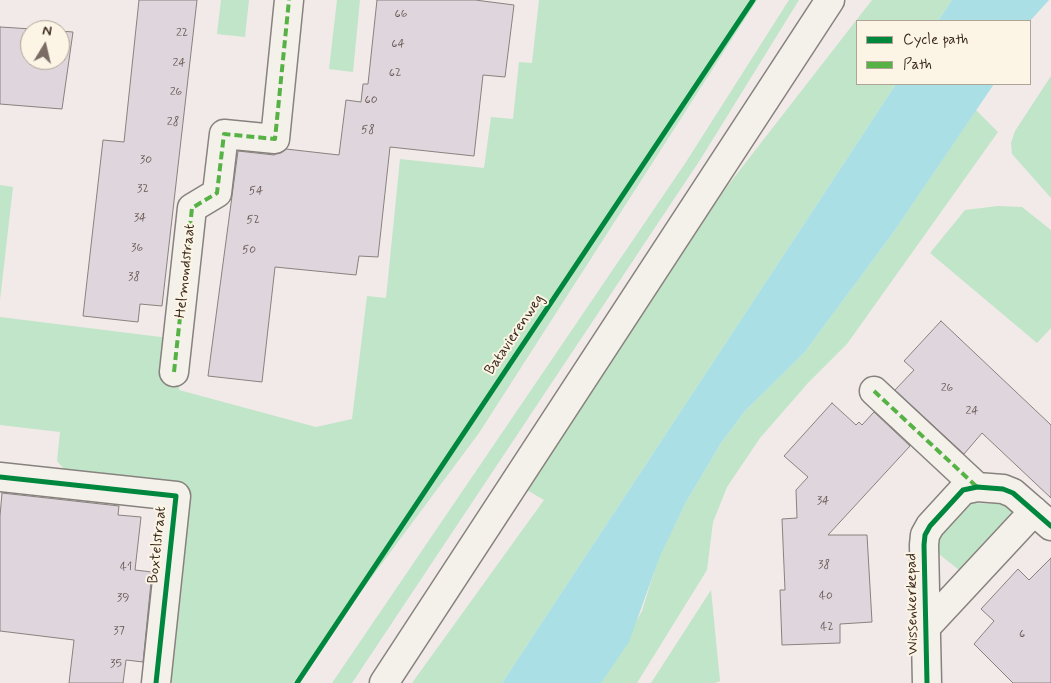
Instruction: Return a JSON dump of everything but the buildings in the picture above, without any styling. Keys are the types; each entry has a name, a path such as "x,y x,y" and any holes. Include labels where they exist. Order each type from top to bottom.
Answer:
{"street":[{"name":"Helmondstraat","path":"174,372 192,208 217,193 224,134 275,139 288,0"},
{"path":"384,683 830,0"},
{"path":"874,391 977,487"},
{"name":"Boxtelstraat","path":"0,476 176,496 156,683"},
{"name":"Wissenkerkepad","path":"927,626 1042,519 1013,493 1003,489 977,487 963,490 930,526 925,535 927,683"}],"green space":[{"path":"221,0 249,0 245,37 217,34"},
{"path":"337,0 360,0 353,72 329,69"},
{"path":"539,0 757,0 479,433 293,683 173,683 161,677 185,489 71,477 57,461 60,432 0,425 0,317 185,340 179,390 316,427 352,419 367,296 386,298 400,159 484,168 491,117 513,119 519,62 532,63"},
{"path":"789,0 799,0 700,160 352,683 332,683 686,162"},
{"path":"872,0 952,0 939,20 856,20"},
{"path":"856,21 856,85 895,85 502,683 412,683 544,500 527,490 722,193"},
{"path":"1051,76 1051,198 1012,154 1011,143 1015,131"},
{"path":"976,110 998,132 847,344 808,383 760,438 727,487 713,522 707,570 637,683 601,683 642,611 659,556 685,504 721,443 745,411 804,353 893,233"},
{"path":"0,185 13,187 0,300"},
{"path":"998,206 1022,207 1051,230 1051,328 1037,343 930,253 965,210"},
{"path":"972,503 1005,504 1013,511 959,570 939,554 938,539"},
{"path":"711,590 720,681 715,683 651,683"}],"water":[{"path":"952,0 1049,0 1031,20 939,20"},
{"path":"895,85 993,85 893,233 804,353 745,411 721,443 685,504 660,556 629,642 601,683 502,683"}],"marked path":[{"path":"174,372 192,208 217,193 224,134 275,139 289,0"},
{"path":"874,391 977,487"}],"cycle path":[{"name":"Batavierenweg","path":"297,683 753,0"},
{"path":"0,477 176,496 156,683"},
{"path":"927,683 924,545 925,535 930,526 963,490 977,487 1003,489 1013,493 1051,526"}]}
